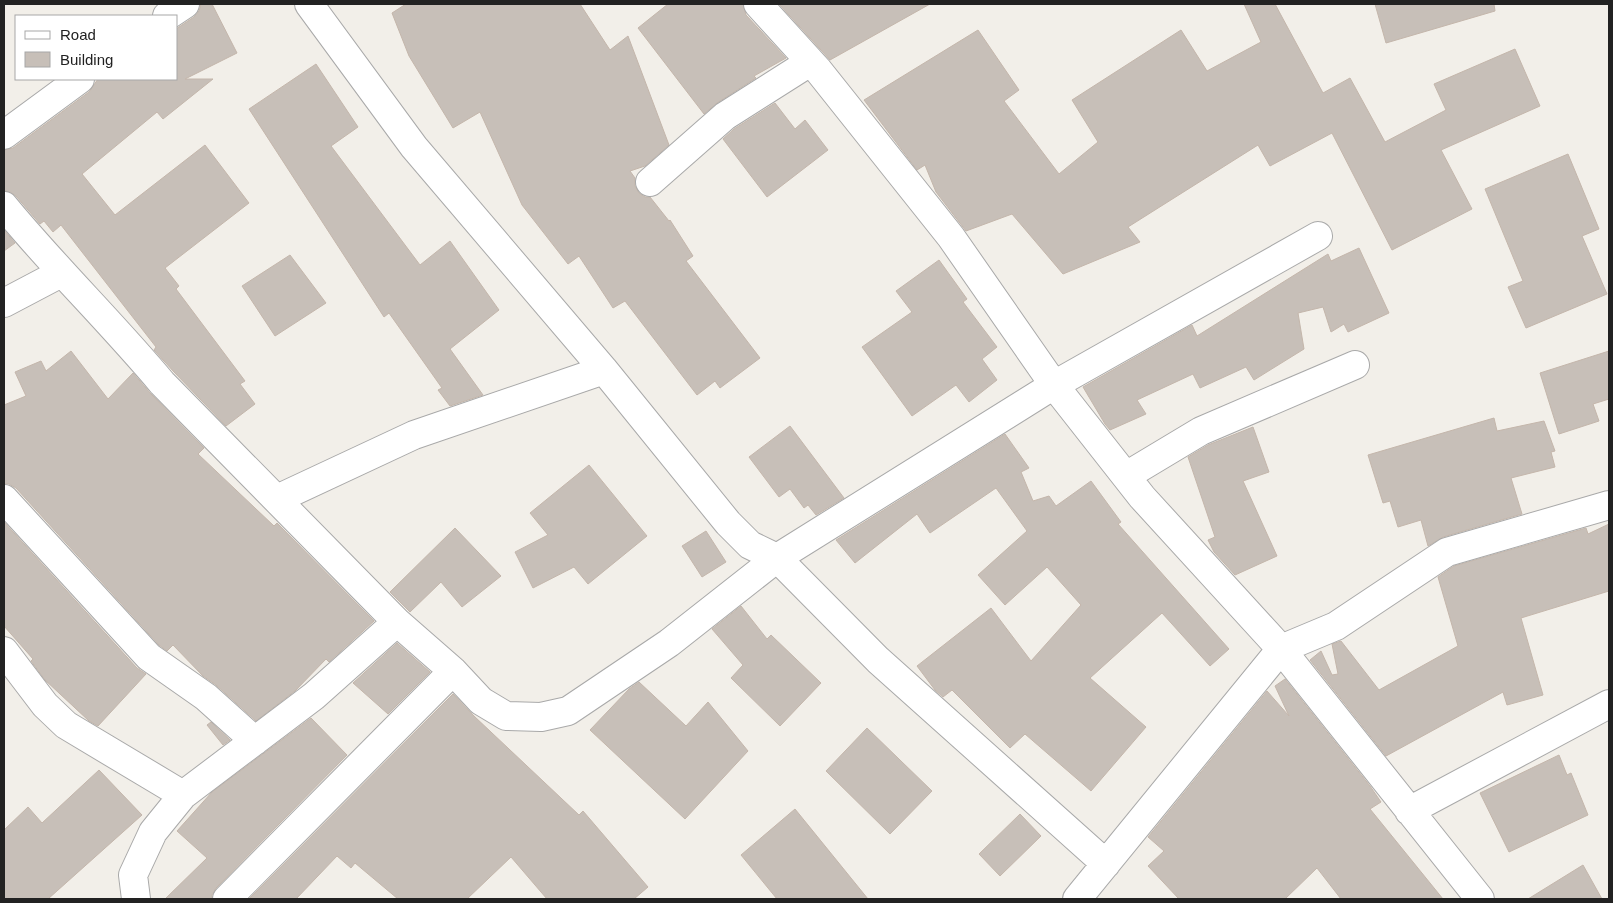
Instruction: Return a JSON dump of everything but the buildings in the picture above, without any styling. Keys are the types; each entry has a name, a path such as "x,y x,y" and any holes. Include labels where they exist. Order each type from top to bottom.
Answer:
{"street":[{"path":"168,15 185,4"},
{"path":"310,4 414,147 604,370 728,523 750,545 777,558 878,660 1106,864"},
{"path":"758,4 810,62 951,237 1054,385 1142,497 1281,649 1480,899"},
{"path":"650,182 725,116 810,62"},
{"path":"4,135 79,80"},
{"path":"4,206 61,273 131,346 162,383 397,622 454,671 481,701 506,716 541,717 568,711 669,643 777,558 1054,385 1318,236"},
{"path":"4,304 61,273"},
{"path":"1126,476 1201,431 1355,366"},
{"path":"277,499 414,435 604,370"},
{"path":"4,499 149,657 206,697 255,741"},
{"path":"1077,899 1281,649 1336,626 1447,552 1609,505"},
{"path":"136,899 133,875 153,832 183,795 314,696 397,622"},
{"path":"4,651 45,705 66,725 183,795"},
{"path":"227,899 454,671"},
{"path":"1409,811 1609,704"}]}
